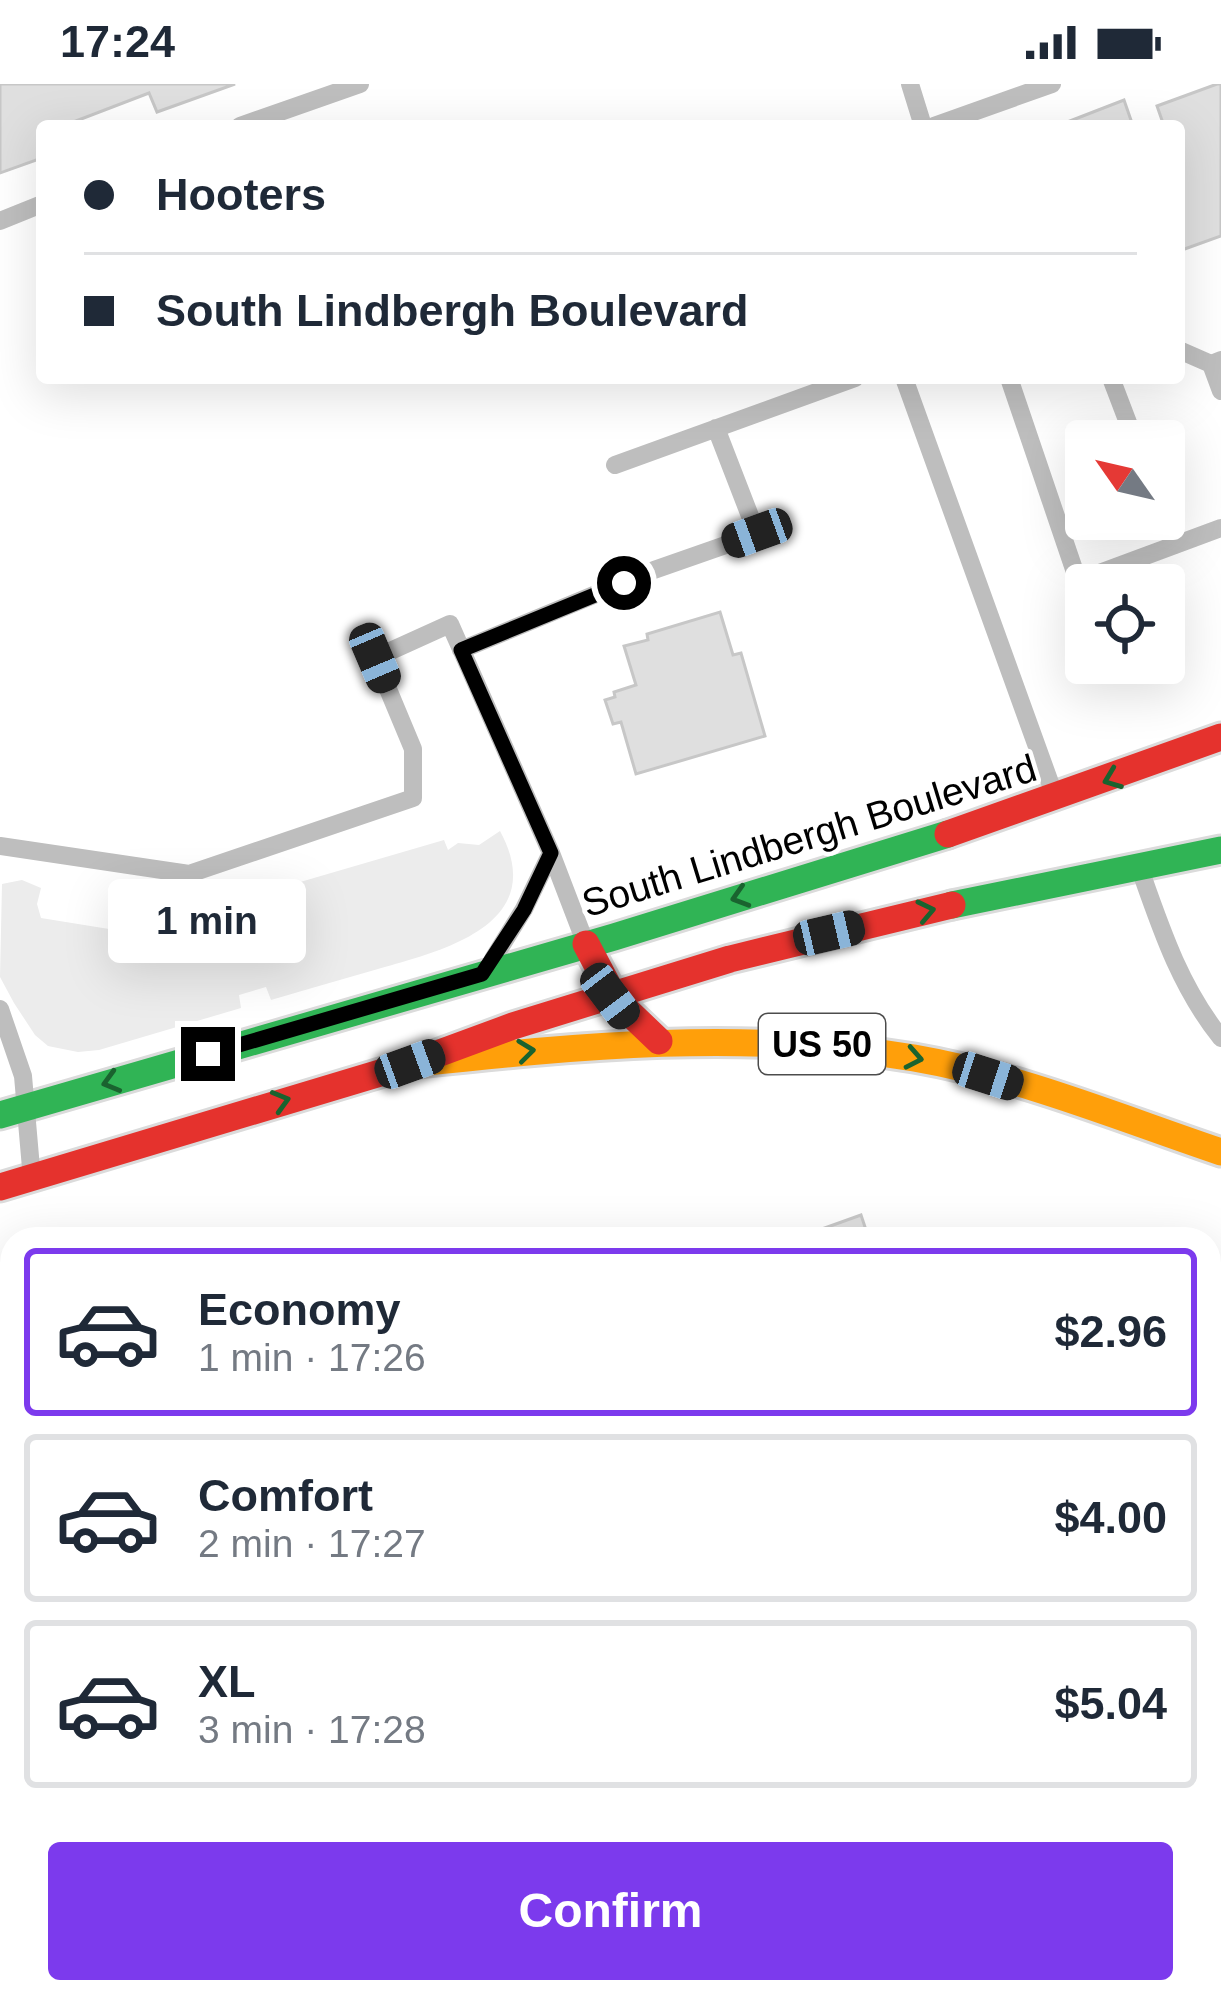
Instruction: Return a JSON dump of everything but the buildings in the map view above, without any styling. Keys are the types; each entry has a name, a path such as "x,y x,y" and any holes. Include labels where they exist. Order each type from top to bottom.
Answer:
{"main road":[{"name":"South Lindbergh Boulevard","path":"12,1111 586,944 1057,800 1221,736"},
{"path":"410,1064 610,996 829,933 1221,850"},
{"path":"586,944 610,996 627,1018 659,1041"},
{"name":"US 50","path":"0,1187 410,1064 659,1041 823,1044 920,1058 1221,1153"}],"lane":[{"path":"258,120 360,84"},
{"path":"910,84 921,120"},
{"path":"951,120 1052,84"},
{"path":"0,221 36,206"},
{"path":"1185,352 1216,362 1221,391"},
{"path":"615,464 838,384"},
{"path":"906,384 1057,800"},
{"path":"1011,384 1078,581 1221,528"},
{"path":"1114,384 1128,420"},
{"path":"461,650 757,533 716,428"},
{"path":"1173,540 1175,545"},
{"path":"1,847 189,874 413,798 413,749 375,658 450,624 586,944"},
{"path":"482,974 524,910 551,853"},
{"path":"1139,867 1170,957 1197,1008 1221,1038"},
{"path":"0,1009 23,1076 12,1111 32,1178"}],"shaded area":[{"path":"500,831 512,863 511,890 500,911 458,942 403,962 271,1000 266,987 239,995 241,1008 78,1052 48,1046 35,1035 0,977 2,884 22,880 41,888 37,904 41,918 109,929 115,938 172,928 180,917 444,840 448,850 458,843 479,845"}],"traffic: fast":[{"path":"0,1115 614,937 948,834"},
{"path":"952,905 1221,850"}],"traffic: slow":[{"path":"410,1064 662,1043 851,1049 992,1076 1221,1152"}],"traffic: jam":[{"path":"948,834 1221,737"},
{"path":"0,1187 410,1064 513,1026 730,959 952,905"},
{"path":"586,944 615,999 659,1041"}],"route":[{"path":"208,1054 482,974 524,910 551,853 461,650 624,583"}]}
